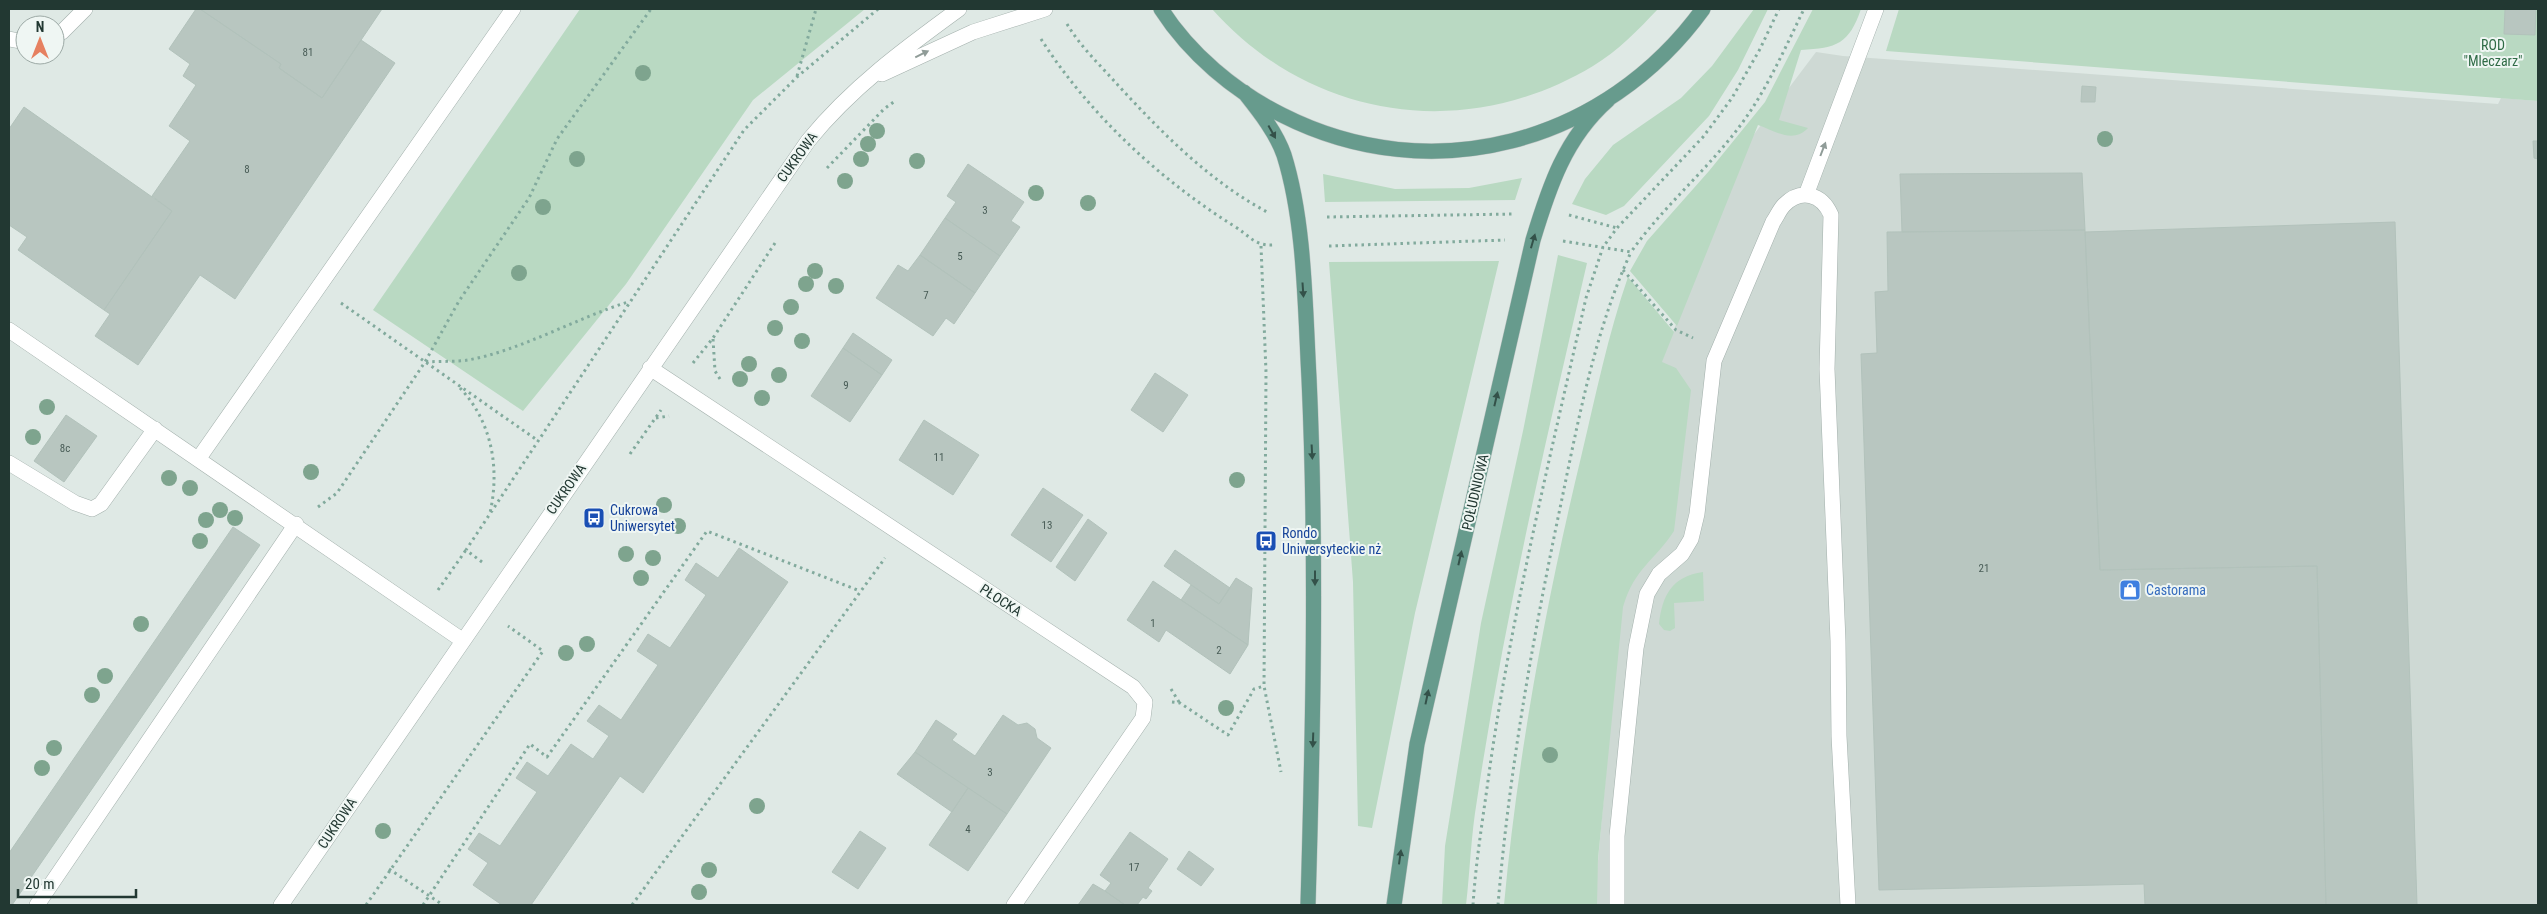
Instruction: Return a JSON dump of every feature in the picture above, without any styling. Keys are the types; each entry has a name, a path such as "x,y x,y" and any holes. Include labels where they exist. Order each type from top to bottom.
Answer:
{"main road":[{"path":"1160,11 1202,57 1244,92 1292,120 1326,133 1370,145 1425,151 1480,148 1507,143 1560,126 1608,100 1652,67 1703,9"},
{"path":"1244,92 1272,130 1283,153 1298,218 1314,476 1315,663 1308,905"},
{"name":"POŁUDNIOWA","path":"1394,905 1417,744 1531,247 1557,169 1590,116 1608,100"}],"street":[{"path":"65,29 85,9"},
{"path":"199,458 513,9"},
{"name":"CUKROWA","path":"281,905 808,141 833,109 862,83 901,51 959,9"},
{"name":"CUKROWA","path":"862,83 973,32 1045,9"},
{"path":"1806,195 1876,9"},
{"path":"1617,905 1617,836 1636,648 1647,594 1660,574 1682,554 1691,539 1697,514 1714,361 1783,205 1793,198 1806,195 1820,198 1827,205 1831,214 1827,369 1838,641 1839,736 1848,905"},
{"path":"9,330 296,524 462,640"},
{"name":"PŁOCKA","path":"650,368 1133,687 1144,702"},
{"path":"9,462 75,503 92,509 101,504 155,429"},
{"path":"37,905 296,524"},
{"path":"1014,905 1143,718 1144,702"}],"path":[{"path":"296,524 337,493 425,362 459,301 529,198 557,139 651,9"},
{"path":"797,77 816,9"},
{"path":"422,612 489,516 628,302 744,130 797,77 878,9"},
{"path":"1474,905 1476,868 1497,720 1524,575 1586,298 1603,247 1616,228 1703,137 1732,98 1760,49 1778,9"},
{"path":"1498,905 1505,818 1538,618 1568,466 1604,321 1631,252 1647,230 1745,119 1776,68 1804,9"},
{"path":"1066,23 1091,56 1160,130 1239,196 1276,217"},
{"path":"1040,36 1079,90 1133,148 1202,207 1261,246 1281,245"},
{"path":"826,169 884,109 900,98"},
{"path":"1318,217 1518,214"},
{"path":"1563,214 1616,228"},
{"path":"1321,246 1512,239"},
{"path":"627,458 700,353 713,338 777,240"},
{"path":"1557,241 1631,252"},
{"path":"1261,246 1266,372 1264,686 1283,780"},
{"path":"1623,270 1676,330 1719,350"},
{"path":"425,362 468,360 510,347 598,311 628,302"},
{"path":"358,314 538,440"},
{"path":"454,382 477,412 491,446 495,480 489,516"},
{"path":"423,905 530,744 547,757 707,531 860,591"},
{"path":"466,550 486,565"},
{"path":"632,905 889,552"},
{"path":"366,905 389,869 543,651 508,626"},
{"path":"1144,702 1180,702 1228,734 1254,689 1264,686"},
{"path":"389,869 444,905"}],"shaded area":[{"path":"1816,52 1843,56 2498,104 2501,98 2538,101 2538,905 1594,905 1627,542 1649,395 1743,149"}],"green space":[{"path":"580,9 865,9 753,100 626,284 523,411 373,310"},
{"path":"1212,9 1658,9 1611,54 1593,66 1544,90 1493,105 1442,111 1392,108 1342,96 1295,76 1252,46"},
{"path":"1754,9 1768,9 1738,70 1709,116 1624,206 1606,215 1572,204 1585,179 1613,145 1681,98 1712,66"},
{"path":"1813,9 1861,9 1852,30 1840,42 1824,48 1801,50 1779,120 1808,128 1802,133 1790,136 1758,125 1677,326 1630,271 1647,241 1709,171 1765,102"},
{"name":"ROD \"Mleczarz\"","path":"1899,9 2538,9 2538,101 1886,51"},
{"path":"1323,174 1395,189 1469,188 1522,178 1515,200 1325,202"},
{"path":"1558,255 1587,263 1541,463 1500,665 1475,813 1466,905 1442,905 1445,846 1481,623 1523,431"},
{"path":"1499,261 1415,613 1372,828 1358,826 1353,582 1329,262"},
{"path":"1628,277 1674,332 1662,362 1676,368 1691,390 1674,531 1667,542 1639,574 1623,607 1598,859 1597,905 1504,905 1525,734 1545,621 1597,387 1614,321"},
{"path":"1703,572 1704,601 1674,603 1675,628 1670,631 1664,630 1659,624 1660,614 1670,589 1683,578"}],"building":[{"path":"196,9 200,9 281,64 279,68 322,98 361,40 395,63 235,299 200,275 138,365 95,336 110,314 104,310 172,211 152,196 190,141 169,126 196,85 183,76 190,64 169,49"},
{"path":"200,9 382,9 322,98 279,68 281,64"},
{"path":"2505,9 2536,9 2535,35 2504,34"},
{"path":"2082,86 2096,87 2095,102 2081,102"},
{"path":"24,107 172,211 104,310 18,250 27,237 9,225 9,129"},
{"path":"2533,141 2538,141 2538,159 2534,158"},
{"path":"968,164 1024,202 1011,221 1020,227 1000,256 945,218 956,202 947,196"},
{"path":"2082,173 2085,230 1902,232 1900,174"},
{"path":"945,218 1000,256 975,293 920,255"},
{"path":"2395,222 2417,905 2326,905 2317,566 2100,570 2085,232"},
{"path":"2085,230 2100,570 2317,566 2326,905 2145,905 2144,884 1879,890 1861,354 1877,353 1875,292 1888,291 1887,232"},
{"path":"920,255 975,293 954,324 946,318 933,336 876,298 898,265 908,271"},
{"path":"853,333 892,360 882,375 843,348"},
{"path":"843,348 882,375 850,422 811,396"},
{"path":"1155,373 1188,395 1163,432 1131,410"},
{"path":"66,415 97,436 64,482 34,461"},
{"path":"924,420 979,455 953,495 899,460"},
{"path":"1043,488 1083,515 1051,562 1011,535"},
{"path":"1088,519 1107,533 1075,581 1056,567"},
{"path":"233,527 260,545 12,905 9,905 9,853"},
{"path":"739,548 788,582 643,793 620,776 531,905 502,905 473,885 488,863 468,849 479,833 500,846 537,792 516,778 527,762 548,776 571,744 593,759 609,736 587,721 599,705 621,720 658,665 637,651 648,634 670,648 706,595 685,580 696,563 718,578"},
{"path":"1175,550 1230,588 1219,604 1164,566"},
{"path":"1236,578 1252,588 1248,645 1181,600 1191,585 1219,604"},
{"path":"1153,581 1248,645 1230,674 1166,630 1159,642 1127,620"},
{"path":"1003,715 1018,725 1027,723 1035,729 1037,738 1051,748 1007,814 915,752 936,720 957,734 952,740 975,756"},
{"path":"915,752 968,788 952,812 897,774"},
{"path":"968,788 1007,814 968,871 929,845"},
{"path":"860,831 886,848 858,889 832,872"},
{"path":"1130,832 1168,859 1148,888 1152,891 1146,899 1143,897 1137,905 1125,905 1105,891 1111,883 1100,875"},
{"path":"1189,851 1214,869 1201,886 1177,869"},
{"path":"1093,884 1105,891 1125,905 1078,905"}],"place":[{"name":"Cukrowa Uniwersytet","path":"594,518"},
{"name":"Rondo Uniwersyteckie nż","path":"1266,541"},
{"name":"Castorama","path":"2130,590"}]}
